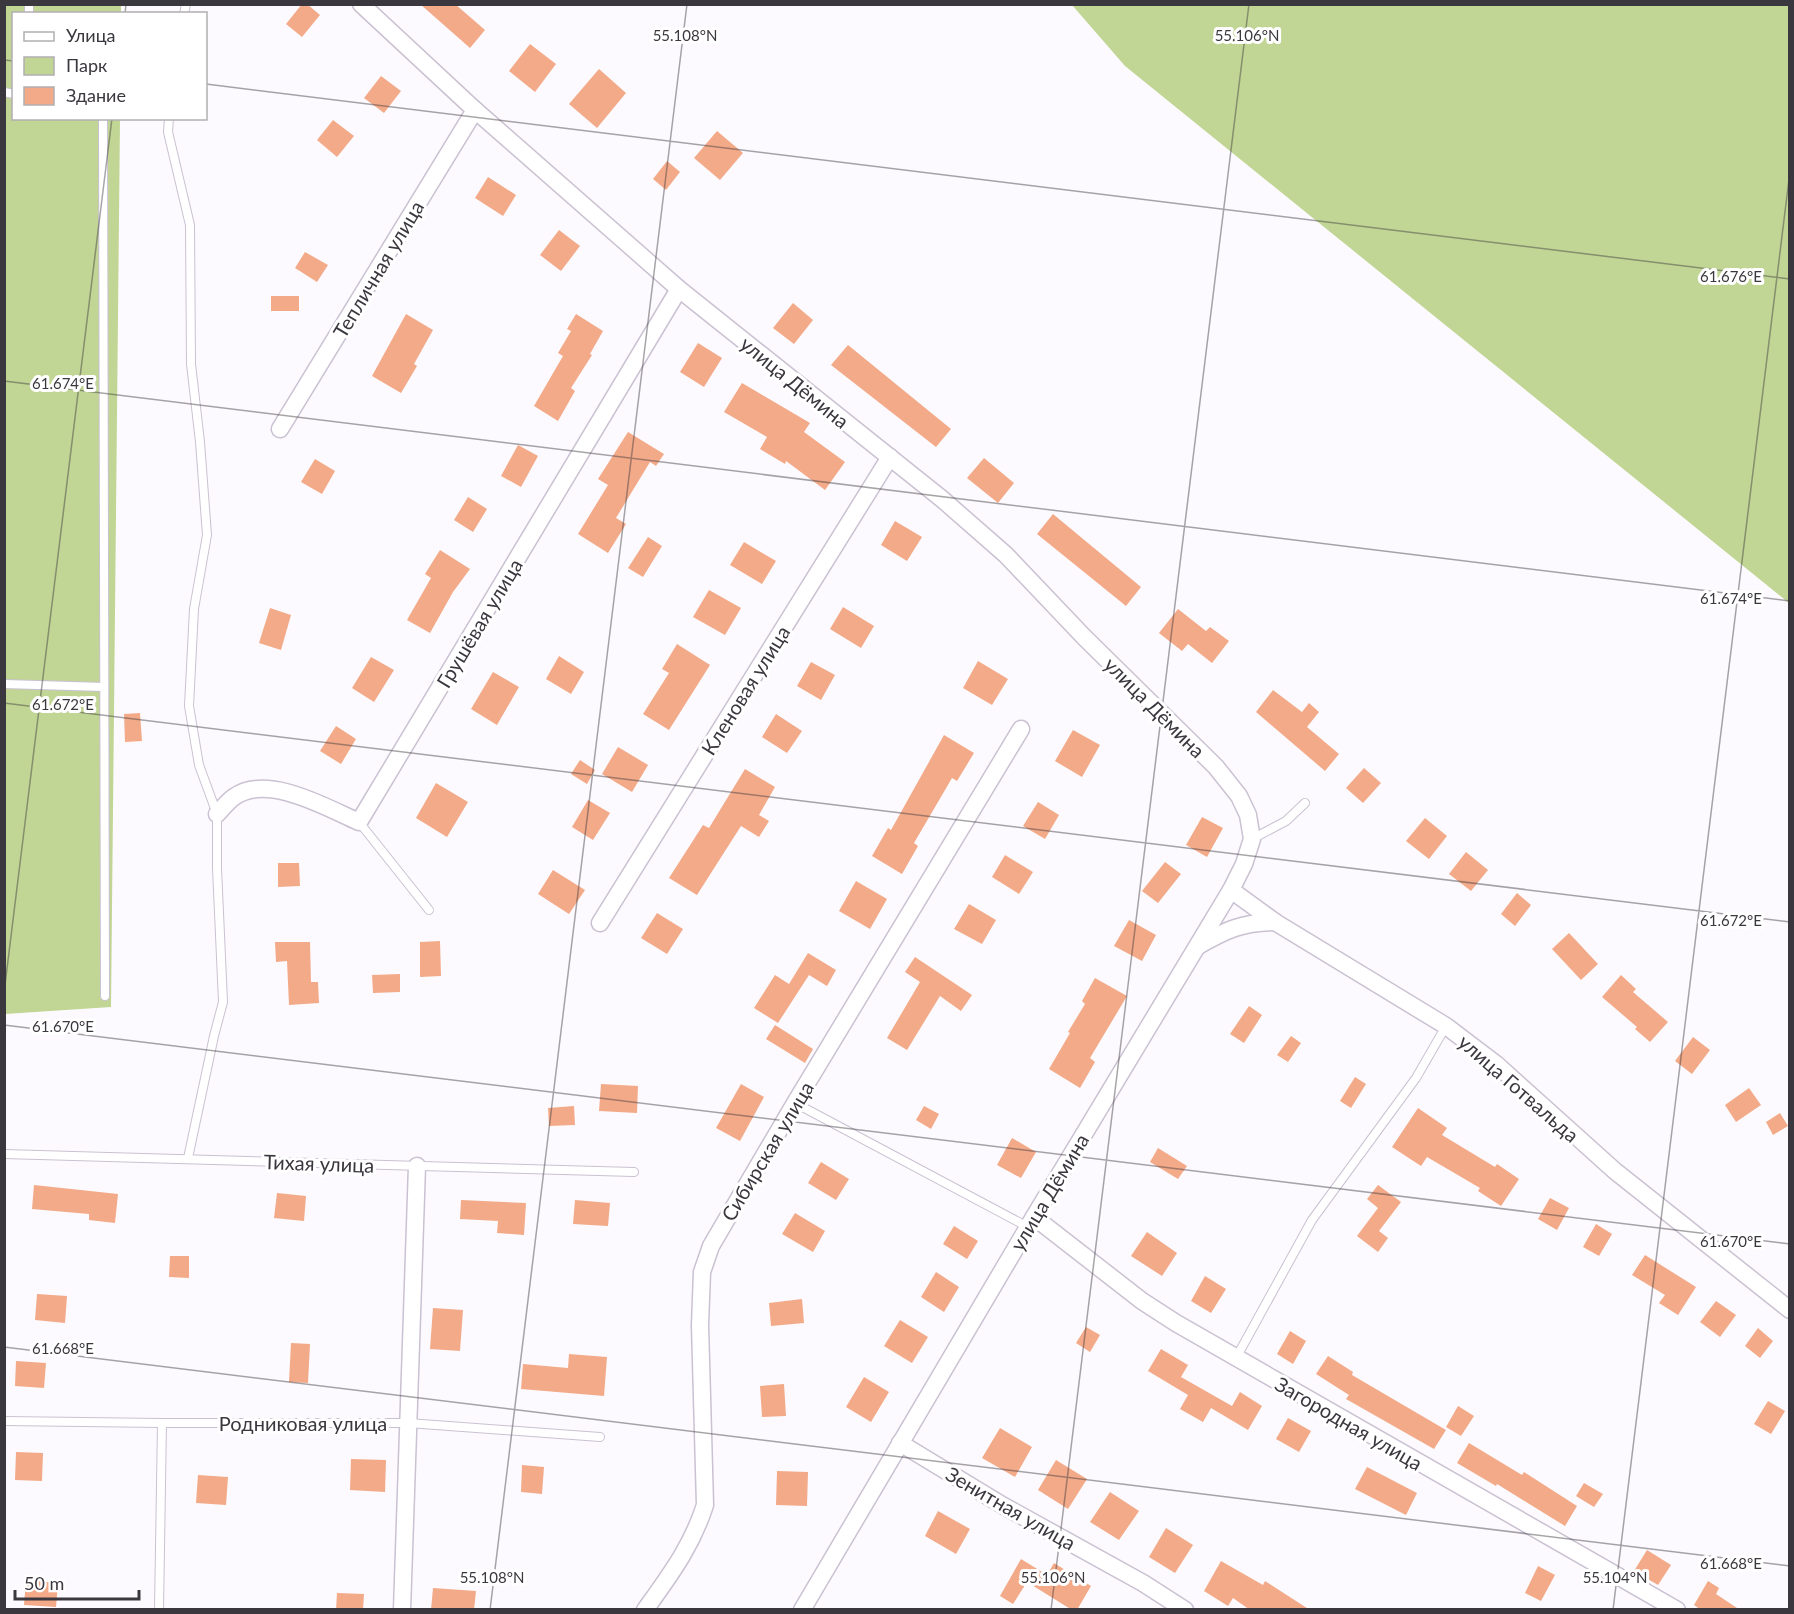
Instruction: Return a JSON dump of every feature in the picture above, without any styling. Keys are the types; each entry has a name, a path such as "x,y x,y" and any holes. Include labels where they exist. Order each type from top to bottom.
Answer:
{"street":[{"name":"улица Дёмина","path":"361,4 475,110 680,289 942,499 1006,555 1084,637 1216,768 1239,796 1248,814 1252,839 1244,864 1231,890 1031,1222 802,1610"},
{"name":"Тепличная улица","path":"280,429 475,110"},
{"name":"Грушёвая улица","path":"359,822 680,289"},
{"name":"Кленовая улица","path":"600,923 890,457"},
{"name":"Сибирская улица","path":"645,1610 683,1556 705,1505 700,1325 702,1272 711,1246 1021,729"},
{"path":"217,814 235,796 260,788 293,793 359,822"},
{"name":"улица Готвальда","path":"1231,890 1275,922 1446,1026 1496,1064 1615,1171 1790,1310"},
{"path":"1195,948 1226,930 1249,923 1275,922"},
{"path":"402,1610 417,1166"},
{"name":"Загородная улица","path":"1031,1222 1142,1302 1176,1323 1677,1610"},
{"name":"Зенитная улица","path":"900,1443 1002,1505 1143,1583 1185,1610"}],"lane":[{"path":"103,120 105,996"},
{"path":"169,120 168,132 190,225 191,364 207,535 194,609 189,706 199,765 217,814 223,1002 188,1158"},
{"path":"4,684 104,687"},
{"path":"1252,839 1286,821 1305,803"},
{"path":"359,822 429,910"},
{"path":"1236,1358 1312,1220 1416,1078 1446,1026"},
{"path":"795,1103 1031,1222"},
{"name":"Тихая улица","path":"4,1154 634,1172"},
{"name":"Родниковая улица","path":"4,1421 162,1424 408,1423 600,1437"},
{"path":"159,1610 162,1424"}],"green space":[{"path":"5,5 121,5 121,12 12,12 12,120 120,120 111,1007 5,1014"},
{"path":"1072,5 1789,5 1789,603 1125,66"}],"building":[{"path":"302,4 307,4 320,15 302,37 286,24"},
{"path":"420,4 455,4 485,30 470,48"},
{"path":"530,44 556,64 535,92 509,71"},
{"path":"599,69 626,93 597,128 569,104"},
{"path":"381,76 401,91 384,113 364,98"},
{"path":"333,120 354,136 337,157 317,140"},
{"path":"717,131 743,153 720,180 694,158"},
{"path":"667,161 680,172 666,190 653,179"},
{"path":"488,177 516,195 503,216 475,198"},
{"path":"559,230 580,246 561,271 540,255"},
{"path":"305,252 328,265 317,282 295,268"},
{"path":"271,296 299,296 299,311 271,311"},
{"path":"793,303 813,320 794,344 773,328"},
{"path":"406,314 433,330 414,364 417,366 401,393 372,376"},
{"path":"576,314 603,331 590,354 592,355 571,388 575,391 558,421 534,406 563,356 558,353 571,331 567,329"},
{"path":"698,343 722,358 704,387 680,372"},
{"path":"848,345 951,429 936,447 831,365"},
{"path":"742,383 810,423 804,432 845,462 825,490 786,461 785,464 760,449 767,437 724,412"},
{"path":"628,432 664,454 656,466 650,462 616,518 626,524 608,553 578,534 608,485 598,479"},
{"path":"518,445 538,456 521,487 501,476"},
{"path":"984,458 1014,483 998,503 967,478"},
{"path":"315,459 335,471 322,494 301,482"},
{"path":"468,497 487,509 473,532 454,520"},
{"path":"1053,514 1141,587 1126,606 1037,534"},
{"path":"895,521 922,537 907,561 881,545"},
{"path":"648,537 662,546 643,577 628,568"},
{"path":"744,542 776,561 762,584 730,565"},
{"path":"440,550 470,569 453,592 430,633 407,620 431,578 425,574"},
{"path":"709,590 741,608 725,635 693,617"},
{"path":"843,607 874,626 861,648 830,629"},
{"path":"270,608 291,615 281,650 259,643"},
{"path":"1178,609 1206,631 1210,627 1229,641 1212,663 1188,644 1182,651 1159,633"},
{"path":"677,644 710,665 669,730 643,714 669,673 662,669"},
{"path":"559,656 584,672 571,694 546,679"},
{"path":"371,657 394,670 374,702 352,688"},
{"path":"978,661 1008,679 992,705 963,688"},
{"path":"811,662 835,675 821,700 797,686"},
{"path":"493,672 519,687 497,725 471,709"},
{"path":"1273,690 1302,712 1309,703 1319,712 1307,727 1339,754 1325,771 1256,712"},
{"path":"140,713 142,741 125,742 124,714"},
{"path":"776,714 802,731 787,753 762,737"},
{"path":"336,726 356,739 341,764 320,751"},
{"path":"1073,730 1100,745 1082,777 1055,761"},
{"path":"944,735 974,753 957,781 952,778 914,843 918,846 902,874 872,856 888,828 891,830"},
{"path":"618,747 648,765 632,792 602,774"},
{"path":"580,760 595,770 587,784 571,774"},
{"path":"1364,768 1381,783 1363,803 1346,788"},
{"path":"745,769 775,787 759,815 769,821 759,837 741,826 697,895 669,878 703,825 709,828"},
{"path":"436,783 468,802 447,837 416,818"},
{"path":"588,800 610,813 593,840 572,827"},
{"path":"1038,802 1059,815 1045,839 1023,826"},
{"path":"1202,817 1223,828 1207,857 1186,845"},
{"path":"1425,818 1447,836 1429,859 1406,841"},
{"path":"1466,852 1488,870 1471,891 1449,874"},
{"path":"1005,855 1033,872 1019,894 992,877"},
{"path":"1165,862 1181,874 1158,903 1142,891"},
{"path":"278,863 299,863 300,886 278,887"},
{"path":"553,870 585,890 569,914 538,894"},
{"path":"856,881 887,899 870,929 839,911"},
{"path":"1517,893 1531,905 1515,926 1501,914"},
{"path":"969,904 996,920 982,944 954,929"},
{"path":"657,913 683,929 667,954 641,938"},
{"path":"1129,920 1156,935 1142,961 1114,946"},
{"path":"1569,933 1598,964 1581,980 1552,949"},
{"path":"440,941 441,976 420,977 420,942"},
{"path":"275,942 310,942 311,982 318,982 319,1003 289,1005 287,961 276,962"},
{"path":"808,953 836,970 827,986 809,975 778,1023 754,1008 775,975 789,984"},
{"path":"915,957 972,995 961,1011 940,996 907,1050 887,1038 920,982 905,972"},
{"path":"400,974 400,992 373,993 372,975"},
{"path":"1621,975 1636,989 1633,992 1668,1022 1650,1042 1635,1029 1637,1027 1602,997"},
{"path":"1095,978 1127,996 1090,1058 1095,1062 1080,1088 1049,1069 1085,1004 1082,1001"},
{"path":"1249,1006 1262,1015 1244,1043 1230,1034"},
{"path":"775,1025 813,1049 805,1063 766,1039"},
{"path":"1291,1036 1301,1043 1288,1062 1277,1055"},
{"path":"1693,1037 1710,1050 1692,1074 1675,1061"},
{"path":"1355,1077 1366,1084 1351,1108 1340,1101"},
{"path":"601,1084 638,1086 637,1113 599,1111"},
{"path":"741,1084 764,1097 740,1141 716,1128"},
{"path":"1749,1088 1761,1105 1736,1122 1725,1105"},
{"path":"574,1106 575,1125 549,1126 548,1108"},
{"path":"924,1106 939,1114 931,1129 916,1120"},
{"path":"1418,1108 1447,1128 1442,1135 1495,1167 1497,1164 1519,1179 1501,1206 1478,1191 1480,1188 1427,1157 1421,1166 1392,1147"},
{"path":"1780,1113 1788,1126 1773,1135 1766,1122"},
{"path":"1012,1138 1036,1152 1021,1178 997,1165"},
{"path":"1158,1148 1187,1166 1178,1179 1150,1162"},
{"path":"821,1162 849,1179 836,1200 808,1183"},
{"path":"34,1185 118,1194 115,1223 89,1220 89,1214 32,1209"},
{"path":"1378,1185 1401,1202 1379,1231 1388,1238 1378,1252 1357,1236 1378,1208 1367,1199"},
{"path":"277,1193 306,1196 304,1221 274,1218"},
{"path":"1550,1198 1569,1208 1557,1230 1538,1219"},
{"path":"461,1200 526,1203 524,1235 497,1233 498,1221 460,1219"},
{"path":"575,1200 610,1203 608,1226 573,1224"},
{"path":"795,1213 825,1231 813,1252 782,1234"},
{"path":"1596,1224 1612,1234 1599,1256 1583,1247"},
{"path":"954,1226 978,1241 967,1259 943,1244"},
{"path":"1147,1232 1177,1253 1162,1276 1131,1256"},
{"path":"1645,1255 1696,1287 1678,1315 1659,1303 1665,1295 1632,1275"},
{"path":"170,1256 189,1256 189,1278 169,1277"},
{"path":"936,1272 959,1287 944,1312 921,1297"},
{"path":"1205,1276 1226,1289 1211,1313 1191,1301"},
{"path":"37,1294 67,1296 65,1323 35,1320"},
{"path":"802,1299 804,1323 771,1326 769,1303"},
{"path":"1716,1301 1736,1315 1720,1337 1700,1322"},
{"path":"433,1308 463,1310 460,1351 430,1349"},
{"path":"900,1320 928,1337 912,1363 884,1346"},
{"path":"1086,1327 1100,1335 1090,1352 1076,1343"},
{"path":"1758,1328 1773,1341 1760,1358 1745,1346"},
{"path":"1290,1331 1306,1341 1293,1364 1277,1354"},
{"path":"291,1343 310,1344 308,1383 289,1382"},
{"path":"1161,1349 1188,1365 1181,1377 1232,1406 1240,1392 1262,1406 1248,1430 1211,1408 1203,1422 1180,1409 1188,1395 1148,1371"},
{"path":"569,1354 607,1357 604,1396 521,1389 523,1364 568,1368"},
{"path":"1328,1356 1353,1372 1352,1375 1446,1430 1434,1449 1346,1399 1349,1395 1316,1374"},
{"path":"16,1361 46,1363 44,1388 15,1386"},
{"path":"864,1377 889,1392 871,1422 846,1407"},
{"path":"784,1384 786,1416 762,1417 760,1386"},
{"path":"1768,1401 1785,1411 1771,1434 1754,1424"},
{"path":"1458,1406 1474,1416 1461,1436 1446,1427"},
{"path":"1288,1418 1311,1431 1299,1452 1276,1439"},
{"path":"1000,1428 1032,1447 1015,1477 982,1458"},
{"path":"1469,1443 1522,1475 1524,1472 1577,1506 1565,1526 1497,1484 1496,1486 1457,1463"},
{"path":"16,1452 43,1453 42,1481 15,1480"},
{"path":"351,1459 386,1460 385,1492 350,1490"},
{"path":"1056,1460 1087,1479 1068,1509 1038,1490"},
{"path":"522,1465 544,1467 542,1494 521,1492"},
{"path":"1367,1467 1417,1493 1406,1515 1355,1489"},
{"path":"777,1471 808,1472 807,1506 776,1505"},
{"path":"198,1475 228,1477 226,1505 196,1503"},
{"path":"1584,1483 1603,1494 1594,1507 1576,1496"},
{"path":"1110,1492 1139,1511 1119,1540 1090,1522"},
{"path":"938,1511 970,1529 956,1554 925,1536"},
{"path":"1166,1528 1193,1545 1175,1573 1149,1557"},
{"path":"1647,1550 1671,1565 1658,1585 1634,1571"},
{"path":"1021,1559 1047,1575 1054,1563 1091,1586 1077,1610 1072,1610 1027,1582 1013,1604 1000,1596"},
{"path":"1221,1561 1263,1585 1265,1581 1310,1610 1250,1610 1233,1598 1228,1606 1204,1591"},
{"path":"1538,1566 1555,1575 1541,1601 1525,1593"},
{"path":"26,1580 58,1583 56,1607 24,1605"},
{"path":"1708,1581 1719,1588 1716,1594 1740,1610 1701,1610 1694,1605"},
{"path":"433,1588 476,1591 474,1610 431,1610"},
{"path":"337,1593 364,1594 363,1610 336,1610"}]}
